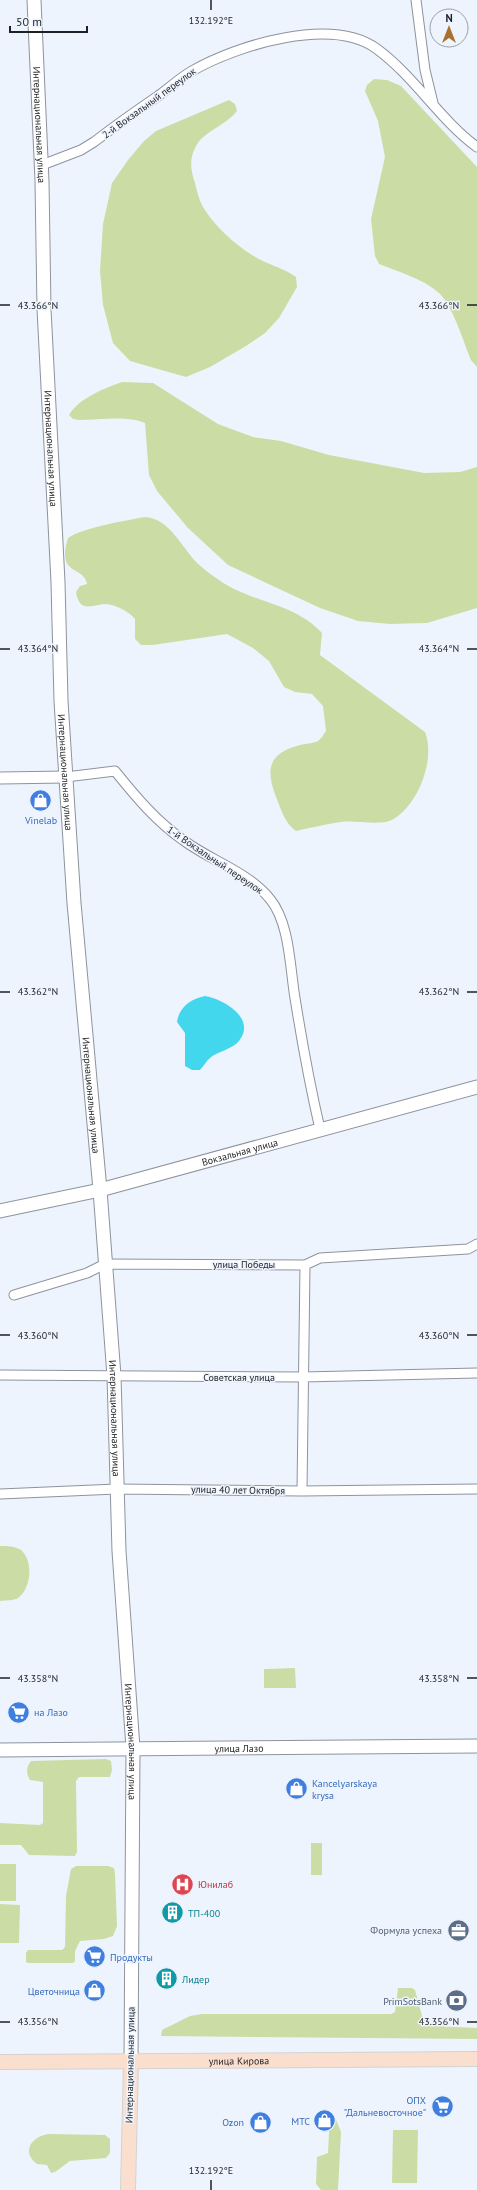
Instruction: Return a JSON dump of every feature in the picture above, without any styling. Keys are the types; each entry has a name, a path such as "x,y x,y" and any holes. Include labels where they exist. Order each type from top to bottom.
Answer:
{"main road":[{"name":"Интернациональная улица","path":"34,0 42,165 44,309 66,777 74,903 100,1190 114,1376 119,1551 133,1748 131,2062 128,2190"},
{"name":"Вокзальная улица","path":"0,1211 100,1190 477,1087"},
{"name":"улица Лазо","path":"0,1750 477,1746"},
{"name":"улица Кирова","path":"0,2062 477,2059"}],"street":[{"path":"416,0 425,70 433,103"},
{"name":"2-й Вокзальный переулок","path":"42,165 81,150 94,142 199,67 258,44 279,39 335,35 365,42 378,50 433,103 465,138 477,147"},
{"name":"1-й Вокзальный переулок","path":"66,777 115,771 149,812 171,831 184,841 252,882 272,901 287,940 294,997 320,1129"},
{"path":"0,778 66,777"},
{"name":"улица Победы","path":"14,1295 87,1273 105,1264 305,1265 320,1258 468,1248 477,1244"},
{"path":"302,1491 305,1265"},
{"name":"Советская улица","path":"0,1375 303,1377 477,1373"},
{"name":"улица 40 лет Октября","path":"0,1494 117,1489 302,1491 477,1489"}],"green space":[{"path":"374,79 387,80 401,86 477,167 477,367 471,360 450,308 440,294 419,280 379,264 375,256 371,219 385,157 378,121 365,91 367,85"},
{"path":"229,100 235,104 237,111 202,139 198,143 193,153 191,168 199,198 208,215 228,237 244,250 296,277 297,287 279,318 265,333 210,367 186,377 130,361 113,343 103,305 100,271 103,224 112,183 128,160 144,141 156,131"},
{"path":"122,382 153,383 218,424 253,437 281,441 329,455 424,473 460,472 477,467 477,608 427,623 390,624 358,621 320,608 228,565 188,528 157,491 149,475 145,423 130,419 113,418 79,420 73,419 69,415 73,409 93,394"},
{"path":"146,517 162,523 168,528 197,563 231,588 286,609 311,623 322,633 320,655 425,732 428,743 426,768 417,793 410,804 401,813 387,822 341,822 296,831 286,820 276,797 271,778 271,770 272,763 282,752 290,748 318,741 326,731 323,706 312,694 295,692 284,687 269,661 253,648 227,634 153,645 141,645 135,639 135,619 129,613 112,605 104,604 86,606 80,603 76,592 80,586 87,584 85,578 68,565 65,559 65,550 68,538 75,534 94,528"},
{"path":"0,1546 11,1546 21,1550 28,1561 29,1575 26,1588 18,1598 14,1600 0,1601"},
{"path":"295,1668 296,1688 264,1688 264,1669"},
{"path":"106,1759 111,1761 112,1770 110,1777 79,1777 76,1781 77,1852 75,1856 29,1855 21,1845 0,1845 0,1823 40,1825 43,1823 43,1782 30,1780 27,1773 27,1768 31,1761"},
{"path":"311,1843 322,1843 322,1875 311,1875"},
{"path":"0,1864 16,1864 16,1901 0,1901"},
{"path":"76,1866 108,1866 114,1868 117,1926 113,1936 104,1939 80,1941 75,1951 75,1961 73,1963 26,1962 26,1953 28,1950 62,1950 65,1947 66,1896 71,1869"},
{"path":"0,1904 20,1905 19,1943 0,1943"},
{"path":"398,1988 412,1988 415,1990 422,2016 433,2026 477,2028 477,2039 161,2036 162,2030 190,2016 202,2014 391,2014 395,2012"},
{"path":"330,2113 334,2115 341,2132 338,2190 321,2190 316,2184 317,2157 328,2153"},
{"path":"393,2130 418,2130 417,2183 392,2183"},
{"path":"48,2134 105,2135 110,2139 110,2153 106,2158 70,2161 55,2172 51,2173 47,2165 37,2164 32,2159 29,2150 30,2146 37,2138"}],"water":[{"path":"205,996 220,1001 236,1011 241,1017 244,1025 243,1033 236,1044 213,1056 200,1070 192,1070 185,1066 185,1033 177,1022 180,1012 186,1004"}],"place":[{"name":"Vinelab","path":"41,800"},
{"name":"на Лазо","path":"18,1712"},
{"name":"Kancelyarskaya krysa","path":"296,1789"},
{"name":"Юнилаб","path":"182,1884"},
{"name":"ТП-400","path":"172,1913"},
{"name":"Формула успеха","path":"458,1930"},
{"name":"Продукты","path":"94,1957"},
{"name":"Лидер","path":"167,1979"},
{"name":"Цветочница","path":"95,1991"},
{"name":"PrimSotsBank","path":"457,2001"},
{"name":"ОПХ \"Дальневосточное\"","path":"442,2106"},
{"name":"МТС","path":"325,2121"},
{"name":"Ozon","path":"260,2122"}]}
